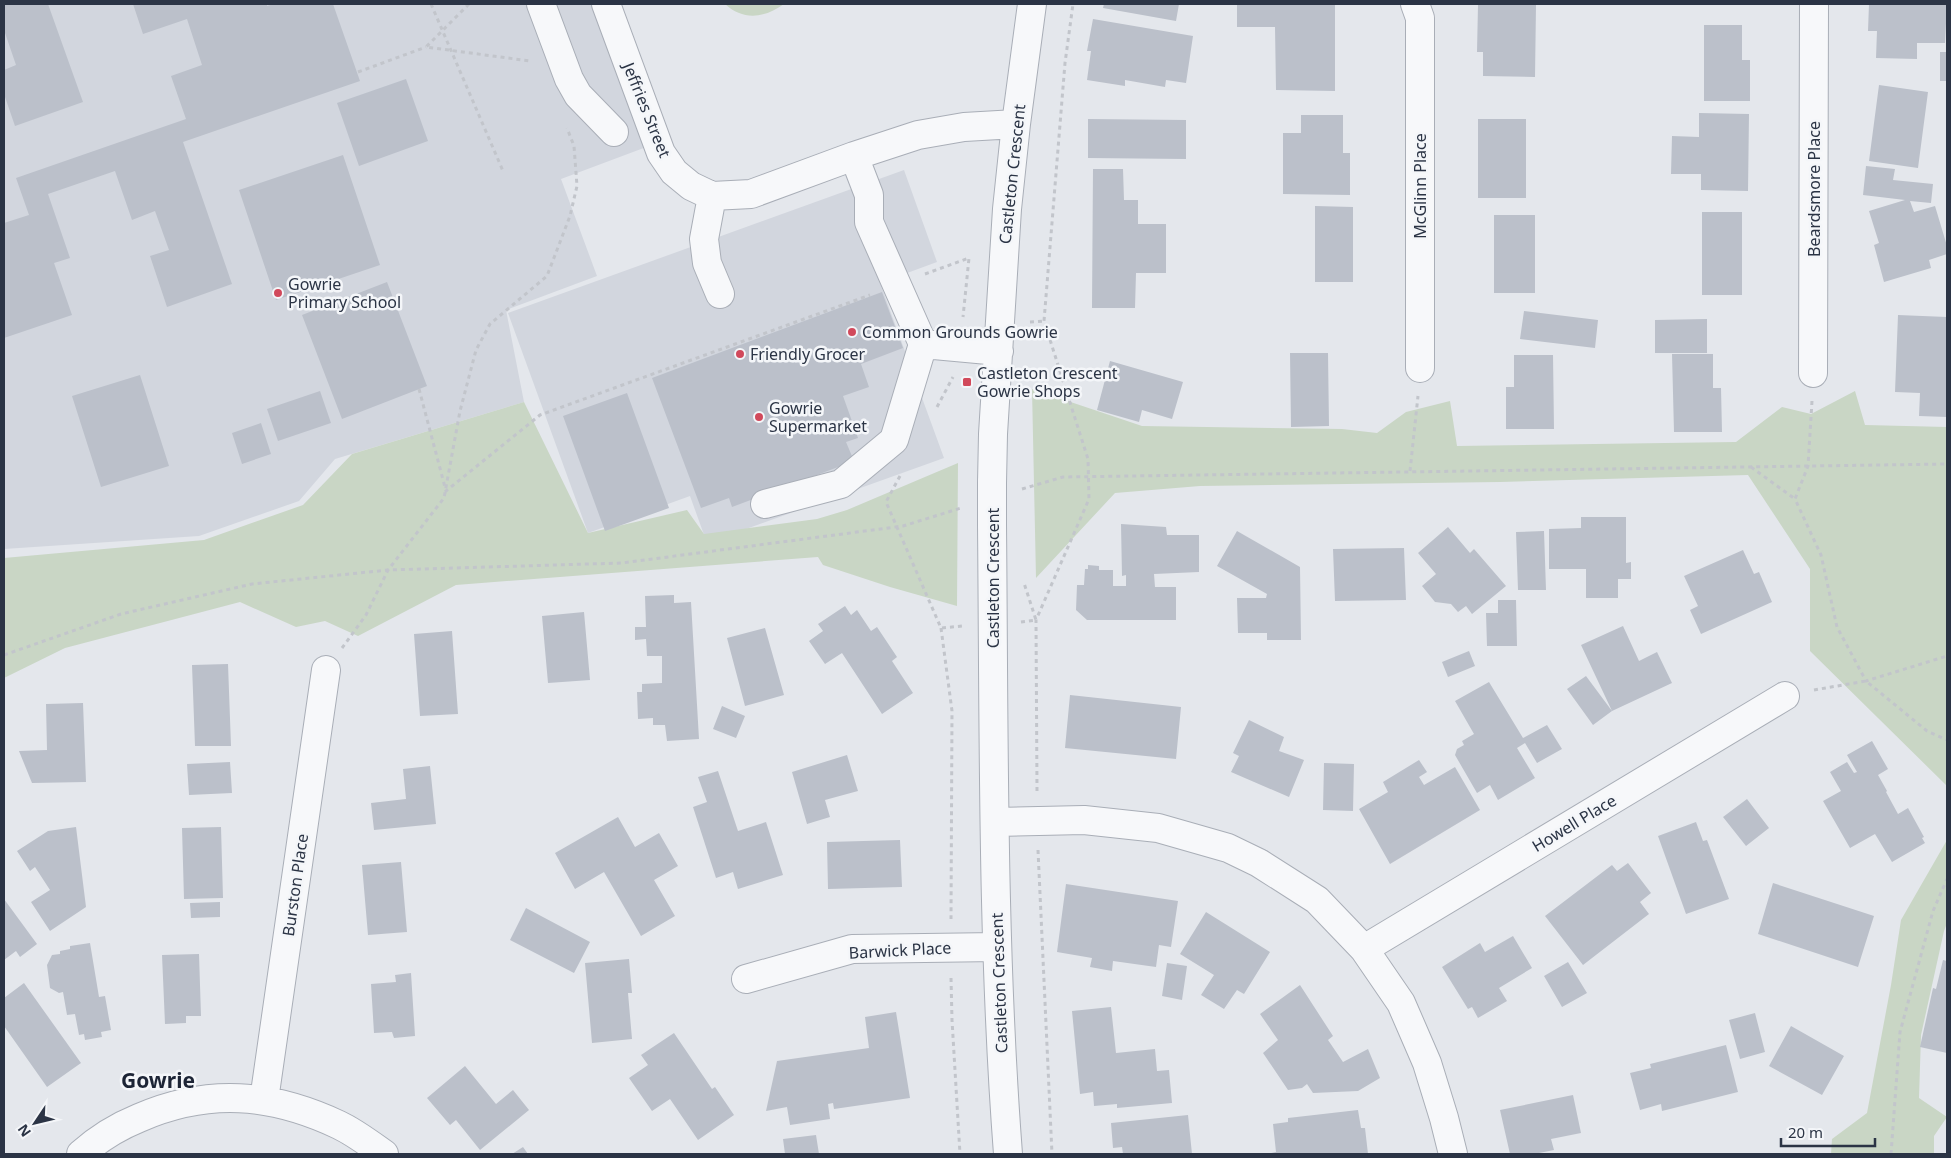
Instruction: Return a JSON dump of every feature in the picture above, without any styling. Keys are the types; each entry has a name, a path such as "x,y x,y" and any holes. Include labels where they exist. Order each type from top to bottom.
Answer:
{"street":[{"path":"541,4 569,80 578,95 614,132"},
{"name":"Jeffries Street","path":"606,4 661,153 674,172 691,186 712,196 751,194 854,156 918,135 964,127 1016,124"},
{"name":"Castleton Crescent","path":"1008,1154 1001,1065 997,946 992,524 1004,487 999,351 1007,209 1032,4"},
{"name":"McGlinn Place","path":"1415,4 1420,18 1420,368"},
{"name":"Beardsmore Place","path":"1813,373 1814,4"},
{"path":"765,504 841,484 894,440 923,344 869,222 868,195 854,156"},
{"path":"712,196 704,239 707,263 720,294"},
{"path":"923,344 999,351"},
{"name":"Burston Place","path":"264,1100 326,670"},
{"name":"Howell Place","path":"1364,949 1784,696"},
{"path":"995,822 1084,820 1158,828 1228,848 1260,862 1317,900 1364,949 1401,1003 1427,1063 1453,1154"},
{"name":"Barwick Place","path":"746,979 852,949 997,946"},
{"path":"81,1154 94,1142 116,1128 165,1107 215,1097 264,1100 291,1106 340,1125 384,1154"}],"path":[{"path":"431,4 503,171"},
{"path":"358,72 426,47 470,4"},
{"path":"1052,1154 1037,821 1036,620 1089,499 1088,459 1044,321 1064,72 1073,4"},
{"path":"426,47 534,62"},
{"path":"326,670 366,616 388,570 444,498 460,411 476,350 490,324 547,276 570,216 576,186 574,146 567,127"},
{"path":"446,491 540,415 969,258 959,366 936,409"},
{"path":"1410,471 1420,368"},
{"path":"1795,499 1808,466 1813,373"},
{"path":"419,389 446,491"},
{"path":"1004,487 1063,477 1089,476 1947,464"},
{"path":"1751,467 1795,499 1821,555 1837,627 1866,681 1927,731 1947,740"},
{"path":"904,468 886,502 941,628 952,711 952,1020 960,1154"},
{"path":"4,655 121,614 252,584 388,570 622,563 896,527 969,506"},
{"path":"941,628 1036,620"},
{"path":"1784,696 1866,681 1947,656"},
{"path":"1891,1154 1900,1032 1932,911 1947,879"}],"shaded area":[{"name":"Gowrie Primary School","path":"4,4 614,4 665,140 561,179 597,276 506,310 524,402 335,459 299,501 199,536 4,549"},
{"path":"904,170 937,262 880,283 944,458 707,543 690,496 588,533 508,313"}],"green space":[{"path":"725,4 784,4 762,15 754,16 739,13"},
{"path":"1032,389 1142,426 1342,429 1377,433 1406,412 1450,401 1457,446 1736,442 1782,407 1811,414 1855,391 1865,425 1947,427 1947,786 1810,651 1810,569 1748,475 1500,482 1200,486 1115,493 1036,578"},
{"path":"524,402 588,533 687,510 704,534 817,519 847,510 958,463 957,606 823,565 818,557 456,585 358,636 325,621 296,627 240,602 65,648 4,678 4,558 204,540 303,505 352,454"},
{"path":"1947,840 1947,923 1921,1035 1919,1098 1947,1117 1934,1136 1934,1154 1831,1154 1832,1139 1867,1113 1901,920"}],"building":[{"path":"4,4 48,4 83,102 15,126 4,94 4,70 16,65 4,30"},
{"path":"133,4 267,4 267,6 274,4 333,4 360,81 183,142 232,284 167,307 150,256 169,250 155,211 132,220 115,171 48,194 70,258 54,263 72,315 4,338 4,223 29,215 16,178 186,119 171,76 202,65 187,19 143,34"},
{"path":"1104,4 1179,4 1176,21 1103,8"},
{"path":"1237,4 1335,4 1335,91 1276,90 1275,27 1237,27"},
{"path":"1869,4 1947,4 1945,43 1917,43 1917,59 1876,58 1877,31 1868,31"},
{"path":"1478,5 1536,5 1535,77 1483,76 1483,52 1477,52"},
{"path":"1093,19 1193,36 1186,83 1166,80 1165,87 1125,80 1125,86 1087,80 1091,51 1087,51"},
{"path":"1704,25 1742,25 1742,60 1750,60 1750,101 1704,101"},
{"path":"1940,52 1947,52 1947,81 1940,81"},
{"path":"406,79 428,141 359,166 337,103"},
{"path":"1879,85 1928,92 1918,168 1869,161"},
{"path":"1699,113 1749,114 1748,191 1701,190 1701,174 1671,174 1672,136 1699,137"},
{"path":"1301,115 1343,115 1343,153 1350,153 1350,195 1283,194 1283,133 1301,133"},
{"path":"1088,119 1186,120 1186,159 1088,158"},
{"path":"1478,119 1526,119 1526,198 1478,198"},
{"path":"343,155 380,265 276,300 239,190"},
{"path":"1866,166 1895,169 1893,180 1933,184 1931,203 1910,201 1914,212 1935,206 1947,246 1947,254 1929,260 1931,268 1884,282 1874,245 1879,243 1869,211 1905,200 1863,195"},
{"path":"1093,169 1123,169 1124,200 1138,200 1138,224 1166,224 1166,273 1136,273 1135,308 1092,308"},
{"path":"1315,206 1353,207 1353,282 1315,282"},
{"path":"1702,212 1742,212 1742,295 1702,295"},
{"path":"1494,215 1535,215 1535,293 1494,293"},
{"path":"387,282 427,386 342,419 302,315"},
{"name":"Gowrie Supermarket","path":"882,292 903,348 861,364 869,387 843,396 858,438 846,442 854,461 732,507 729,498 701,508 652,378"},
{"path":"1524,311 1598,320 1595,348 1520,339"},
{"path":"1898,315 1947,317 1947,417 1919,416 1920,393 1895,392"},
{"path":"1707,319 1707,353 1655,353 1655,320"},
{"path":"1290,353 1328,353 1329,426 1291,427"},
{"path":"1672,354 1713,354 1713,388 1721,388 1722,432 1674,432"},
{"path":"1514,355 1553,355 1554,429 1506,429 1506,387 1514,387"},
{"path":"1110,361 1183,382 1172,419 1142,410 1139,422 1097,410"},
{"path":"140,375 169,466 101,487 72,396"},
{"path":"320,391 331,423 278,441 267,409"},
{"path":"627,393 669,508 605,531 563,416"},
{"path":"261,423 271,454 242,464 232,433"},
{"path":"1581,517 1626,517 1626,563 1631,562 1631,579 1618,579 1618,598 1586,598 1586,569 1549,569 1549,529 1581,528"},
{"path":"1121,524 1166,527 1167,535 1199,535 1199,572 1154,574 1155,587 1176,587 1176,620 1087,620 1076,610 1077,585 1084,585 1085,569 1088,569 1088,565 1099,566 1099,570 1113,570 1113,586 1126,586 1126,575 1122,576"},
{"path":"1448,527 1470,553 1474,549 1506,586 1472,614 1466,606 1458,612 1451,604 1435,602 1422,586 1436,574 1418,553"},
{"path":"1237,531 1300,567 1301,640 1267,640 1267,633 1238,633 1237,598 1266,598 1267,594 1217,566"},
{"path":"1544,531 1546,590 1518,590 1516,532"},
{"path":"1404,548 1406,600 1335,601 1333,549"},
{"path":"1743,550 1754,574 1759,572 1772,602 1701,634 1690,610 1698,606 1684,576"},
{"path":"674,595 674,603 691,602 699,739 667,741 665,725 653,725 653,718 638,719 637,692 642,692 642,684 662,683 662,656 647,656 646,639 635,640 635,627 646,627 645,596"},
{"path":"1498,600 1516,600 1517,646 1487,646 1486,613 1498,613"},
{"path":"845,606 851,615 857,610 871,631 877,627 897,657 892,661 913,693 882,714 842,653 825,664 809,641 823,631 818,624"},
{"path":"584,612 590,680 548,683 542,616"},
{"path":"1623,626 1639,661 1657,652 1672,683 1612,711 1581,645"},
{"path":"765,628 784,695 745,706 727,638"},
{"path":"452,631 458,714 420,716 414,634"},
{"path":"1469,651 1475,666 1448,677 1442,662"},
{"path":"228,664 231,746 195,746 192,665"},
{"path":"1586,676 1612,711 1593,725 1567,689"},
{"path":"1489,682 1523,738 1547,725 1562,749 1537,763 1525,743 1517,748 1535,778 1498,800 1490,785 1477,793 1455,755 1457,749 1464,745 1462,741 1474,734 1455,701"},
{"path":"1070,695 1181,707 1176,759 1065,748"},
{"path":"83,703 86,782 32,783 19,751 47,750 46,704"},
{"path":"722,706 745,716 736,738 713,729"},
{"path":"1249,720 1284,737 1279,751 1304,760 1289,797 1231,772 1239,756 1233,753"},
{"path":"1872,741 1888,769 1878,775 1886,792 1898,814 1908,808 1924,837 1922,838 1925,843 1892,862 1875,834 1850,848 1823,801 1841,791 1830,772 1847,762 1854,773 1857,772 1847,755"},
{"path":"847,755 858,791 825,800 830,817 807,824 792,772"},
{"path":"1419,760 1427,772 1419,777 1424,785 1455,767 1480,810 1390,864 1359,809 1388,792 1383,782"},
{"path":"230,762 232,793 189,795 187,764"},
{"path":"1324,763 1354,764 1353,811 1323,810"},
{"path":"430,766 436,824 374,830 371,803 406,799 403,769"},
{"path":"718,771 738,831 766,822 783,875 738,889 733,872 716,878 693,807 707,802 698,777"},
{"path":"1747,799 1769,828 1746,846 1723,817"},
{"path":"618,817 635,847 659,833 678,866 654,880 675,916 641,936 604,872 575,889 555,853"},
{"path":"1696,822 1703,841 1707,840 1729,899 1686,914 1658,836"},
{"path":"76,827 86,907 50,931 31,902 50,890 35,867 30,871 17,851 48,831"},
{"path":"221,827 223,898 184,899 182,828"},
{"path":"900,840 902,887 828,889 827,842"},
{"path":"401,862 407,932 368,935 362,865"},
{"path":"1628,863 1651,893 1640,902 1649,914 1583,965 1545,916 1612,865 1617,871"},
{"path":"1773,883 1874,916 1858,967 1758,934"},
{"path":"1066,884 1178,901 1171,947 1159,945 1156,967 1113,961 1112,971 1090,967 1092,958 1057,952"},
{"path":"4,899 37,944 20,957 16,951 4,960"},
{"path":"220,902 220,917 191,918 190,903"},
{"path":"526,908 590,942 574,973 510,940"},
{"path":"1206,912 1270,952 1244,994 1237,990 1224,1009 1201,995 1214,975 1180,954"},
{"path":"1513,936 1532,968 1499,988 1507,1001 1478,1018 1472,1007 1468,1009 1442,967 1480,943 1485,952"},
{"path":"90,943 99,997 105,996 111,1030 101,1032 102,1037 85,1040 84,1034 79,1035 75,1014 67,1015 63,992 59,993 50,988 47,965 52,955 60,954 60,951 70,949 70,946"},
{"path":"199,954 201,1016 186,1016 186,1023 165,1024 162,955"},
{"path":"629,959 632,993 628,993 632,1039 592,1043 585,963"},
{"path":"1943,960 1947,961 1947,1053 1920,1047 1933,988 1936,989"},
{"path":"1568,962 1587,993 1562,1007 1544,976"},
{"path":"1167,963 1187,966 1182,1000 1162,996"},
{"path":"411,973 415,1036 394,1038 392,1032 374,1033 371,984 396,982 395,975"},
{"path":"24,983 81,1063 47,1087 4,1026 4,998"},
{"path":"1300,985 1333,1036 1328,1040 1343,1062 1368,1049 1380,1078 1358,1091 1313,1093 1307,1084 1302,1088 1288,1090 1263,1053 1278,1040 1260,1014"},
{"path":"1111,1007 1116,1053 1155,1049 1157,1071 1169,1070 1172,1103 1117,1108 1117,1104 1094,1106 1093,1092 1080,1094 1072,1011"},
{"path":"896,1012 910,1098 834,1109 833,1103 828,1104 830,1119 790,1125 787,1107 766,1111 777,1061 869,1048 865,1017"},
{"path":"1755,1013 1765,1052 1740,1059 1729,1020"},
{"path":"1791,1026 1844,1056 1822,1095 1769,1066"},
{"path":"674,1033 712,1089 715,1087 734,1115 698,1140 670,1099 652,1111 629,1078 648,1065 641,1055"},
{"path":"1726,1045 1738,1092 1662,1111 1661,1104 1640,1110 1630,1073 1651,1068 1650,1064"},
{"path":"465,1066 496,1104 513,1090 529,1110 480,1150 456,1120 450,1125 427,1098"},
{"path":"1573,1095 1581,1133 1551,1139 1554,1150 1534,1154 1510,1154 1500,1110"},
{"path":"1358,1110 1361,1128 1365,1128 1368,1154 1267,1154 1276,1152 1273,1124 1288,1122 1288,1118"},
{"path":"1188,1115 1192,1154 1123,1154 1122,1147 1113,1148 1111,1123"},
{"path":"816,1135 819,1154 785,1154 783,1139"},
{"path":"523,1147 528,1154 512,1154"}],"place":[{"name":"Gowrie Primary School","path":"278,293"},
{"name":"Common Grounds Gowrie","path":"852,332"},
{"name":"Friendly Grocer","path":"740,354"},
{"name":"Castleton Crescent Gowrie Shops","path":"967,382"},
{"name":"Gowrie Supermarket","path":"759,417"}],"district":[{"name":"Gowrie","path":"158,1080"}]}
